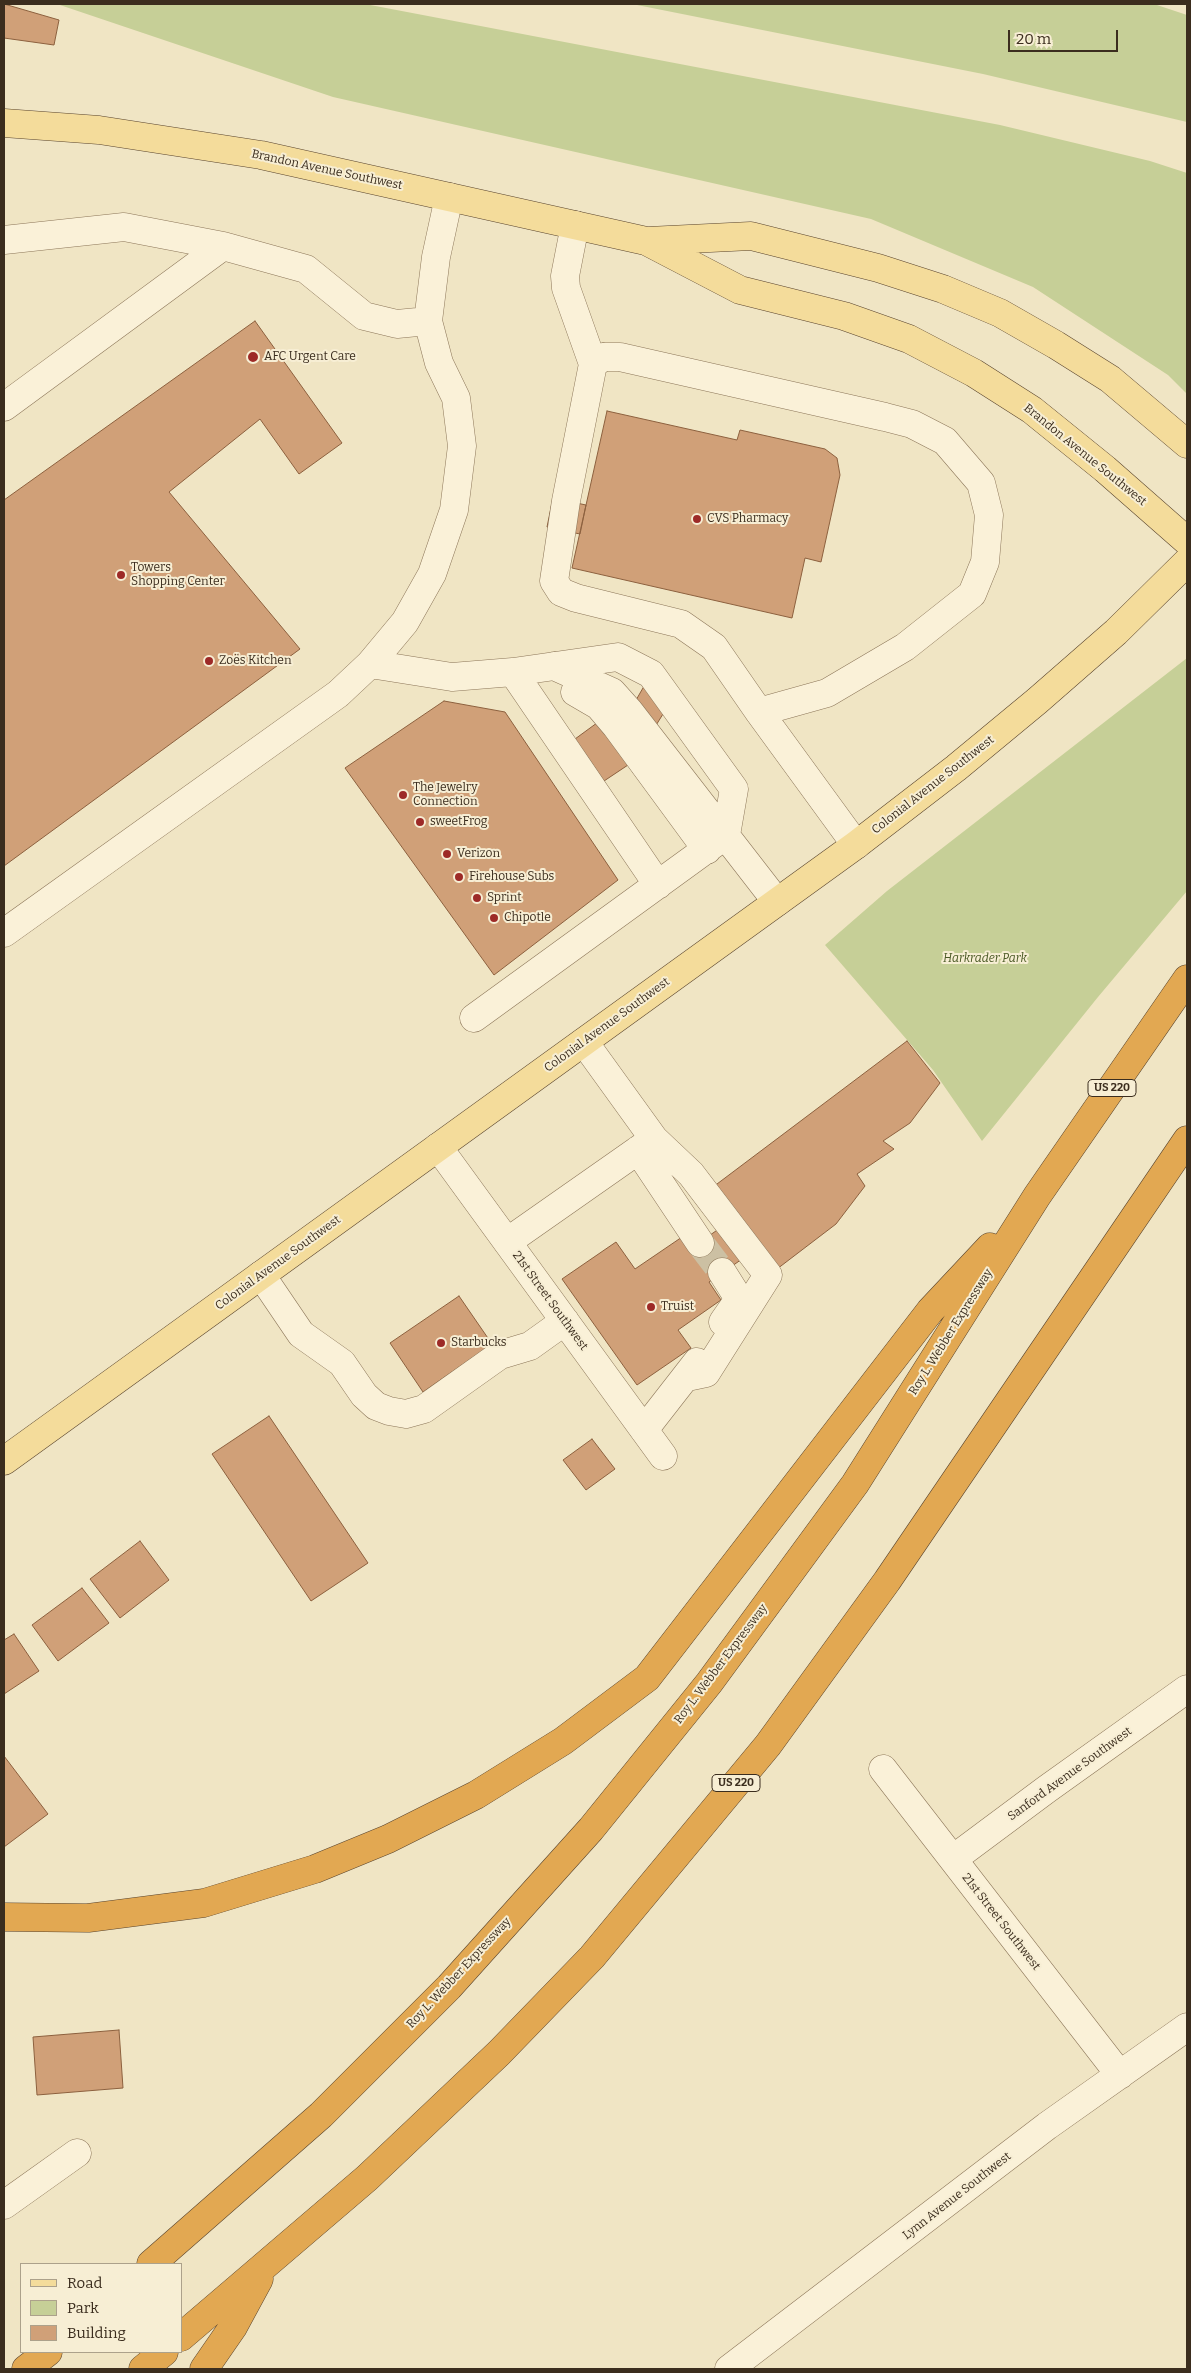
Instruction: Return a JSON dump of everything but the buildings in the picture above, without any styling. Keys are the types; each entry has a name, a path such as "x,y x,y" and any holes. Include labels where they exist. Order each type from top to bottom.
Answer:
{"highway":[{"name":"Roy L. Webber Expressway","path":"152,2263 322,2115 449,1987 591,1829 709,1683 855,1484 1037,1196 1187,979"},
{"name":"US 220","path":"182,2336 367,2178 499,2053 592,1957 768,1745 887,1580 1187,1140"},
{"path":"4,1917 88,1918 204,1903 315,1868 388,1839 467,1800 563,1741 646,1678 930,1312 1037,1196"},
{"path":"204,2369 233,2327 267,2264"},
{"path":"26,2369 47,2353"},
{"path":"143,2369 163,2353"}],"main road":[{"name":"Brandon Avenue Southwest","path":"4,123 99,130 261,155 646,241 740,290 844,316 908,339 974,373 1032,410 1105,469 1187,541"},
{"name":"Brandon Avenue Southwest","path":"646,241 751,236 878,268 943,289 1000,314 1056,345 1110,379 1187,444"},
{"name":"Colonial Avenue Southwest","path":"4,1462 856,846 956,768 1037,701 1116,632 1187,562"}],"street":[{"path":"4,933 338,694 370,664 405,622 432,574 454,510 462,446 456,398 439,363 428,321 436,257 448,197"},
{"path":"575,225 565,276 566,288 593,364 566,501 554,581 561,592 576,598 681,624 714,647 856,846"},
{"path":"4,240 124,227 223,246 306,269 364,316 397,324 428,321"},
{"path":"4,407 223,246"},
{"path":"593,364 603,357 620,357 912,424 945,441 981,483 989,515 985,562 972,594 905,647 827,693 760,712"},
{"path":"370,664 452,677 533,669 618,657 651,674 734,789 721,833 658,885 474,1018"},
{"path":"533,669 599,706 721,833 777,902"},
{"path":"533,669 658,885"},
{"path":"584,1042 646,1144 700,1243"},
{"path":"507,1242 646,1144"},
{"path":"646,1144 692,1174 768,1275 706,1373 687,1377"},
{"name":"21st Street Southwest","path":"438,1147 663,1456"},
{"path":"644,1430 687,1377 739,1299 722,1272"},
{"path":"261,1275 301,1334 342,1363 364,1395 376,1406 406,1414 424,1409 500,1356 530,1346 565,1321"},
{"name":"Sanford Avenue Southwest","path":"953,1859 1187,1689"},
{"name":"21st Street Southwest","path":"883,1769 1120,2075"},
{"name":"Lynn Avenue Southwest","path":"729,2369 1047,2126 1187,2027"},
{"path":"4,2205 77,2153"}],"green space":[{"path":"57,4 365,4 1000,125 1150,161 1187,173 1187,394 1168,375 1033,287 871,219 333,97"},
{"path":"632,4 1154,4 1187,15 1187,122 983,74"},
{"name":"Harkrader Park","path":"1187,658 1187,891 1098,997 982,1141 933,1070 825,945 887,891"}],"tunnel":[{"path":"700,1243 722,1272"}],"place":[{"name":"AFC Urgent Care","path":"253,357"},
{"name":"CVS Pharmacy","path":"697,519"},
{"name":"Towers Shopping Center","path":"121,575"},
{"name":"Zoës Kitchen","path":"209,661"},
{"name":"The Jewelry Connection","path":"403,795"},
{"name":"sweetFrog","path":"420,822"},
{"name":"Verizon","path":"447,854"},
{"name":"Firehouse Subs","path":"459,877"},
{"name":"Sprint","path":"477,898"},
{"name":"Chipotle","path":"494,918"},
{"name":"Truist","path":"651,1307"},
{"name":"Starbucks","path":"441,1343"}]}
